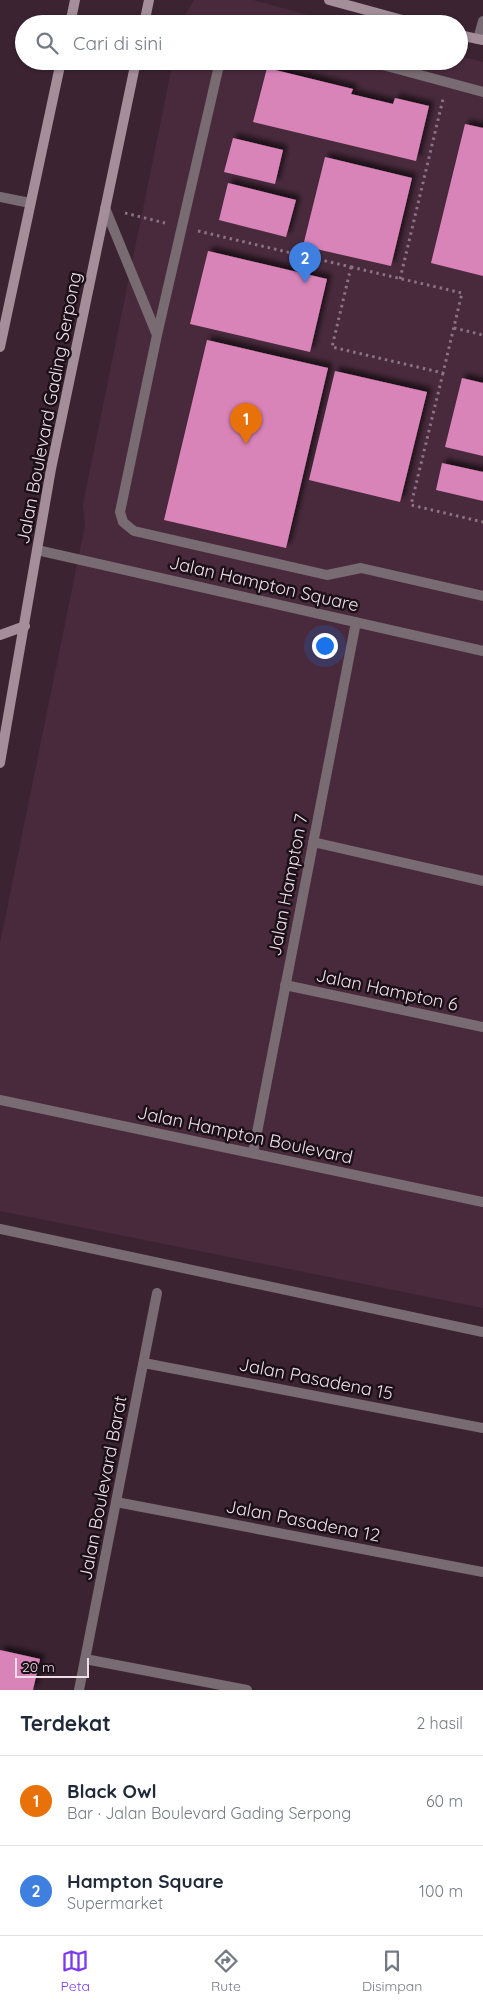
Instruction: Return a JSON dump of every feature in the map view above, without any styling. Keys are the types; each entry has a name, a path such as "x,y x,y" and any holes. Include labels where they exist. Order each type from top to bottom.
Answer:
{"main road":[{"path":"72,15 75,0"},
{"path":"146,15 149,0"},
{"path":"329,0 384,15"},
{"path":"0,347 59,70"},
{"name":"Jalan Boulevard Gading Serpong","path":"0,763 25,626 50,469 134,70"},
{"path":"0,635 25,626"},
{"path":"0,713 8,723"}],"street":[{"path":"480,40 483,21"},
{"path":"218,70 157,335 120,512 123,522 134,531 327,576 361,568 483,596"},
{"path":"400,70 483,92"},
{"path":"0,196 30,203"},
{"path":"105,208 157,335"},
{"name":"Jalan Hampton Square","path":"37,550 483,650"},
{"name":"Jalan Hampton 7","path":"253,1153 356,622"},
{"path":"313,842 483,881"},
{"name":"Jalan Hampton 6","path":"285,985 483,1027"},
{"name":"Jalan Hampton Boulevard","path":"0,1100 483,1202"},
{"path":"0,1229 483,1332"},
{"name":"Jalan Boulevard Barat","path":"80,1690 157,1293"},
{"name":"Jalan Pasadena 15","path":"144,1362 483,1428"},
{"name":"Jalan Pasadena 12","path":"116,1502 483,1572"},
{"path":"86,1660 247,1690"}],"path":[{"path":"400,278 447,83"},
{"path":"105,208 462,293 411,505 483,522"},
{"path":"351,267 332,347 443,373"},
{"path":"454,328 483,335"}],"shaded area":[{"path":"194,0 253,0 308,15 185,15"},
{"path":"468,58 483,62 483,1308 0,1211 0,943 85,525 83,504 171,70 468,70"}],"building":[{"path":"266,70 275,70 353,89 351,94 393,104 395,98 429,106 416,161 253,122"},
{"path":"465,124 483,128 483,276 431,263"},
{"path":"233,138 283,150 275,184 224,172"},
{"path":"325,157 412,178 391,266 303,246"},
{"path":"228,183 296,200 286,237 219,220"},
{"path":"208,251 327,279 310,352 190,324"},
{"path":"207,340 328,368 286,548 164,520"},
{"path":"335,371 427,392 400,502 309,480"},
{"path":"462,378 483,383 483,456 445,447"},
{"path":"442,463 483,472 483,501 436,490"},
{"path":"0,1650 40,1659 33,1690 0,1690"}],"place":[{"name":"Hampton Square","path":"305,283"},
{"name":"Black Owl","path":"246,444"}]}
